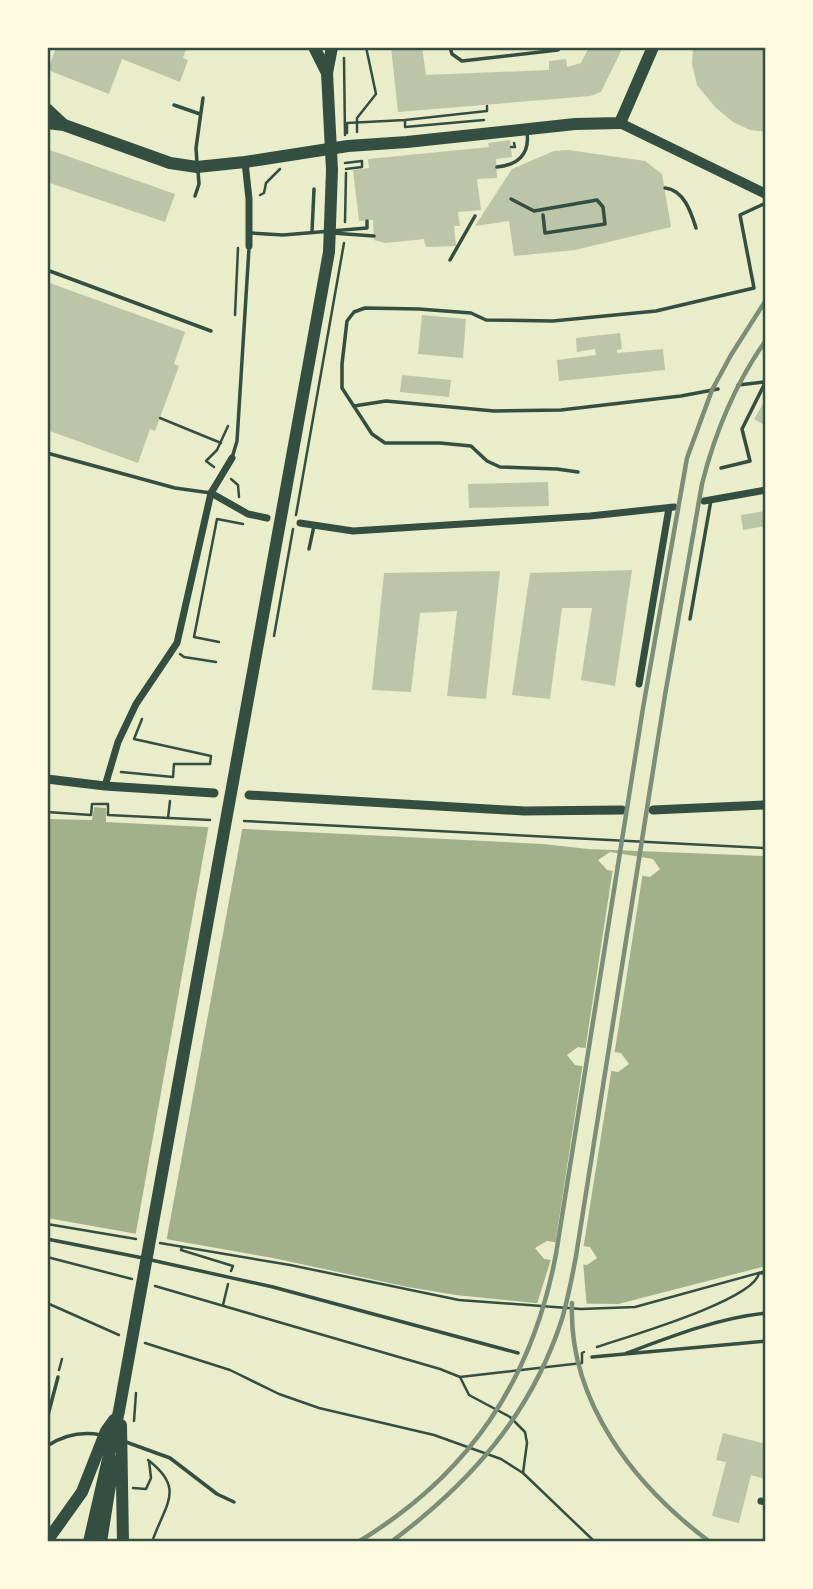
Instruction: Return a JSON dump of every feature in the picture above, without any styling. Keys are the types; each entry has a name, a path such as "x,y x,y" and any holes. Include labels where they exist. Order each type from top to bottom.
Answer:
{"main road":[{"path":"620,123 653,47"},
{"path":"327,73 338,48"},
{"path":"89,1542 111,1480 111,1450 329,251 332,170 330,106 327,73 314,49"},
{"path":"47,109 64,125"},
{"path":"47,123 64,125 170,163 197,167 313,150 593,123 620,123 764,191"},
{"path":"101,1542 111,1480 122,1435 119,1411"},
{"path":"119,1411 106,1432 111,1480 123,1542"},
{"path":"47,1541 82,1492 111,1480"}],"street":[{"path":"245,162 249,199 249,246"},
{"path":"105,786 118,742 136,704 177,643 211,493 232,458"},
{"path":"708,501 766,490"},
{"path":"211,493 248,514 267,518"},
{"path":"300,523 353,531 590,516 672,507 639,684"},
{"path":"47,779 105,786 215,793"},
{"path":"249,795 524,811 622,810"},
{"path":"653,810 766,805"}],"lane":[{"path":"450,47 455,58 462,61 558,50 561,47"},
{"path":"195,196 199,184 196,148 203,98"},
{"path":"174,105 200,114"},
{"path":"497,167 514,163 527,151 526,129"},
{"path":"665,188 678,193 684,199 696,228"},
{"path":"312,232 314,189"},
{"path":"511,200 534,211 597,200 603,207 605,224 545,233 543,215"},
{"path":"578,472 500,467 487,461 471,446 385,443 372,434 342,388 347,321 354,312 365,308 471,313 486,320 553,321 656,311 754,288 740,215 766,203"},
{"path":"450,260 475,216"},
{"path":"250,233 283,235 367,228 367,221"},
{"path":"312,232 374,236"},
{"path":"232,458 237,441 249,246"},
{"path":"47,270 211,331"},
{"path":"738,385 765,381"},
{"path":"721,468 750,461 743,429 765,381"},
{"path":"354,406 386,401 494,411 561,410 681,396 718,388"},
{"path":"47,453 175,488 211,493"},
{"path":"690,620 708,501"},
{"path":"309,549 314,526"},
{"path":"47,1239 262,1284 518,1353"},
{"path":"622,1355 709,1324 766,1313"},
{"path":"592,1357 766,1341"},
{"path":"47,1419 58,1377"},
{"path":"47,1446 71,1434 91,1433 138,1445 170,1458 217,1494 234,1502"}],"path":[{"path":"357,146 355,123 376,94 366,47"},
{"path":"338,48 344,104"},
{"path":"355,123 487,111 486,106"},
{"path":"160,418 221,443"},
{"path":"181,654 216,662"},
{"path":"142,719 134,739 211,756 210,764 174,764"},
{"path":"117,765 120,772 173,777"},
{"path":"47,812 91,815 92,804 108,804 108,815 210,820"},
{"path":"244,821 766,848"},
{"path":"47,1224 144,1241"},
{"path":"157,1243 290,1265 459,1300 581,1309 635,1307 766,1272"},
{"path":"223,1305 460,1377 582,1363 582,1353 719,1304 742,1293 755,1282 759,1273"},
{"path":"47,1303 123,1336"},
{"path":"135,1340 230,1370 279,1394 319,1408 456,1442 500,1459 523,1473 595,1542"},
{"path":"460,1377 469,1395 510,1417 525,1432 527,1443 523,1473"},
{"path":"111,1480 146,1489 151,1478 149,1461"}],"shaded area":[{"path":"94,807 106,808 106,822 543,844 588,849 766,856 766,1266 618,1304 534,1303 408,1287 273,1258 47,1218 47,819 92,820","holes":["610,852 653,859 660,869 650,877 607,870 598,860","578,1047 621,1053 629,1064 618,1072 575,1065 567,1055","547,1241 590,1247 597,1258 587,1265 544,1259 535,1248"]}],"pier":[{"path":"209,824 243,825 166,1243 135,1238"},
{"path":"613,868 643,872 614,1056 585,1051"},
{"path":"583,1063 612,1067 583,1250 555,1245"},
{"path":"552,1256 583,1261 587,1309 536,1307"}],"building":[{"path":"56,47 187,47 183,58 188,60 180,82 122,59 109,94 48,70"},
{"path":"391,47 422,47 426,75 549,70 549,61 566,59 567,67 581,63 589,47 623,47 601,92 590,96 398,112"},
{"path":"693,47 766,47 766,132 750,130 733,122 715,107 697,85 692,64"},
{"path":"510,140 512,157 496,159 497,178 477,179 481,210 458,212 460,226 454,226 456,246 426,247 424,239 385,243 374,240 373,220 359,221 353,170 369,168 368,159 489,147 488,143"},
{"path":"47,149 175,194 165,222 47,182"},
{"path":"568,150 645,161 662,174 671,227 575,250 514,256 509,221 475,226 512,169 554,151"},
{"path":"47,282 185,332 174,364 179,366 155,431 150,429 138,463 47,430"},
{"path":"422,315 466,319 463,358 418,354"},
{"path":"620,333 622,349 617,350 617,353 663,349 665,370 559,381 557,360 596,355 595,349 577,352 576,338"},
{"path":"402,375 451,380 449,397 400,392"},
{"path":"766,399 766,426 754,419"},
{"path":"548,482 549,506 469,508 468,484"},
{"path":"766,511 766,526 743,530 741,515"},
{"path":"632,570 615,686 581,680 592,608 562,608 550,699 512,695 530,573"},
{"path":"500,571 486,699 447,696 457,611 420,613 411,692 372,690 384,573"},
{"path":"723,1433 766,1444 766,1479 751,1475 739,1523 712,1516 726,1462 716,1460"}],"railway":[{"path":"358,1542 397,1516 432,1487 463,1455 490,1420 531,1343 556,1254 643,708 687,458 712,390 766,300"},
{"path":"391,1542 447,1496 495,1444 533,1386 562,1319 576,1256 665,695 702,484 727,409 766,340"},
{"path":"572,1303 574,1339 581,1374 611,1439 656,1495 710,1542"}]}
